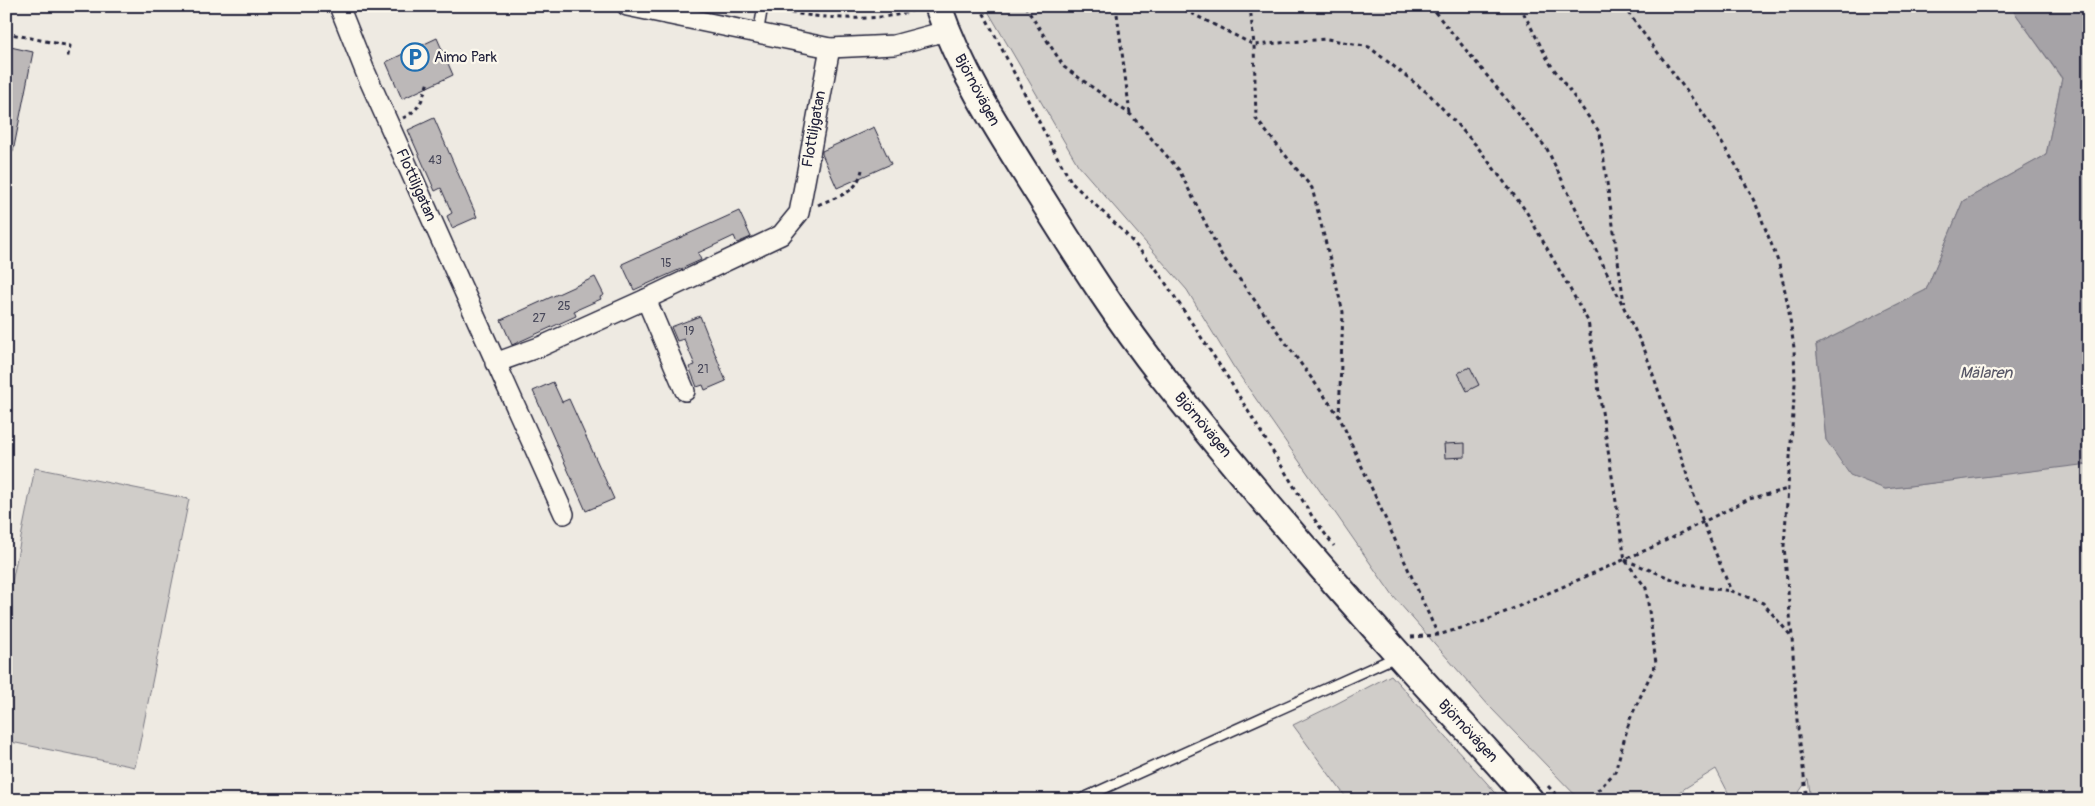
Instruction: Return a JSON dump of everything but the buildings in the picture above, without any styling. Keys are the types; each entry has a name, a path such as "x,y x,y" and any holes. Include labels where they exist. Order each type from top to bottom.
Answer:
{"main road":[{"name":"Björnövägen","path":"938,6 946,31 971,82 999,131 1061,230 1134,338 1257,490 1407,645 1537,791"}],"street":[{"name":"Flottiljgatan","path":"339,6 389,124 564,514"},
{"path":"626,6 830,48 894,45 946,31"},
{"name":"Flottiljgatan","path":"496,363 542,346 646,299 781,234 799,213 830,48"},
{"path":"646,299 685,391"}],"lane":[{"path":"758,34 763,7"},
{"path":"1079,800 1407,645"}],"path":[{"path":"763,7 815,16 843,18 906,13 923,6"},
{"path":"980,6 1072,183 1124,232 1157,270 1228,378 1312,516 1335,547"},
{"path":"1024,6 1064,67 1130,115 1179,170 1220,254 1339,416 1438,635"},
{"path":"1116,6 1130,115"},
{"path":"1177,6 1254,45 1327,39 1369,47 1429,94 1476,145 1526,211 1588,321 1625,560 1646,588 1656,663 1630,719 1615,772 1589,800"},
{"path":"1250,6 1254,45 1256,119 1312,188 1343,312 1339,416"},
{"path":"1430,6 1547,149 1645,351 1704,522 1731,592"},
{"path":"1520,6 1549,62 1600,133 1624,307"},
{"path":"1623,6 1713,127 1737,166 1774,250 1788,305 1794,348 1795,384 1784,546 1797,720 1806,800"},
{"path":"6,32 70,46 67,60"},
{"path":"389,124 416,111 421,103 428,82"},
{"path":"799,213 853,189 859,182 862,170"},
{"path":"1407,645 1485,621 1625,560 1749,499 1788,489"},
{"path":"1625,560 1687,586 1731,592 1763,603 1792,638"},
{"path":"1537,791 1561,800"}],"shaded area":[{"path":"985,6 2010,6 2062,79 2046,155 1963,201 1926,290 1816,345 1826,440 1885,489 2089,463 2089,800 1811,800 1808,779 1797,795 1798,800 1732,800 1716,769 1666,800 1580,800 1490,707 1393,596 1233,366 1187,290 1078,165"},
{"path":"35,468 189,499 135,767 6,741 6,612"},
{"path":"1391,675 1502,800 1348,800 1293,725"}],"water":[{"name":"Mälaren","path":"2010,6 2089,6 2089,464 1885,489 1850,475 1826,440 1816,345 1926,290 1963,201 2046,155 2062,78"}],"place":[{"name":"Aimo Park","path":"415,57"}]}
